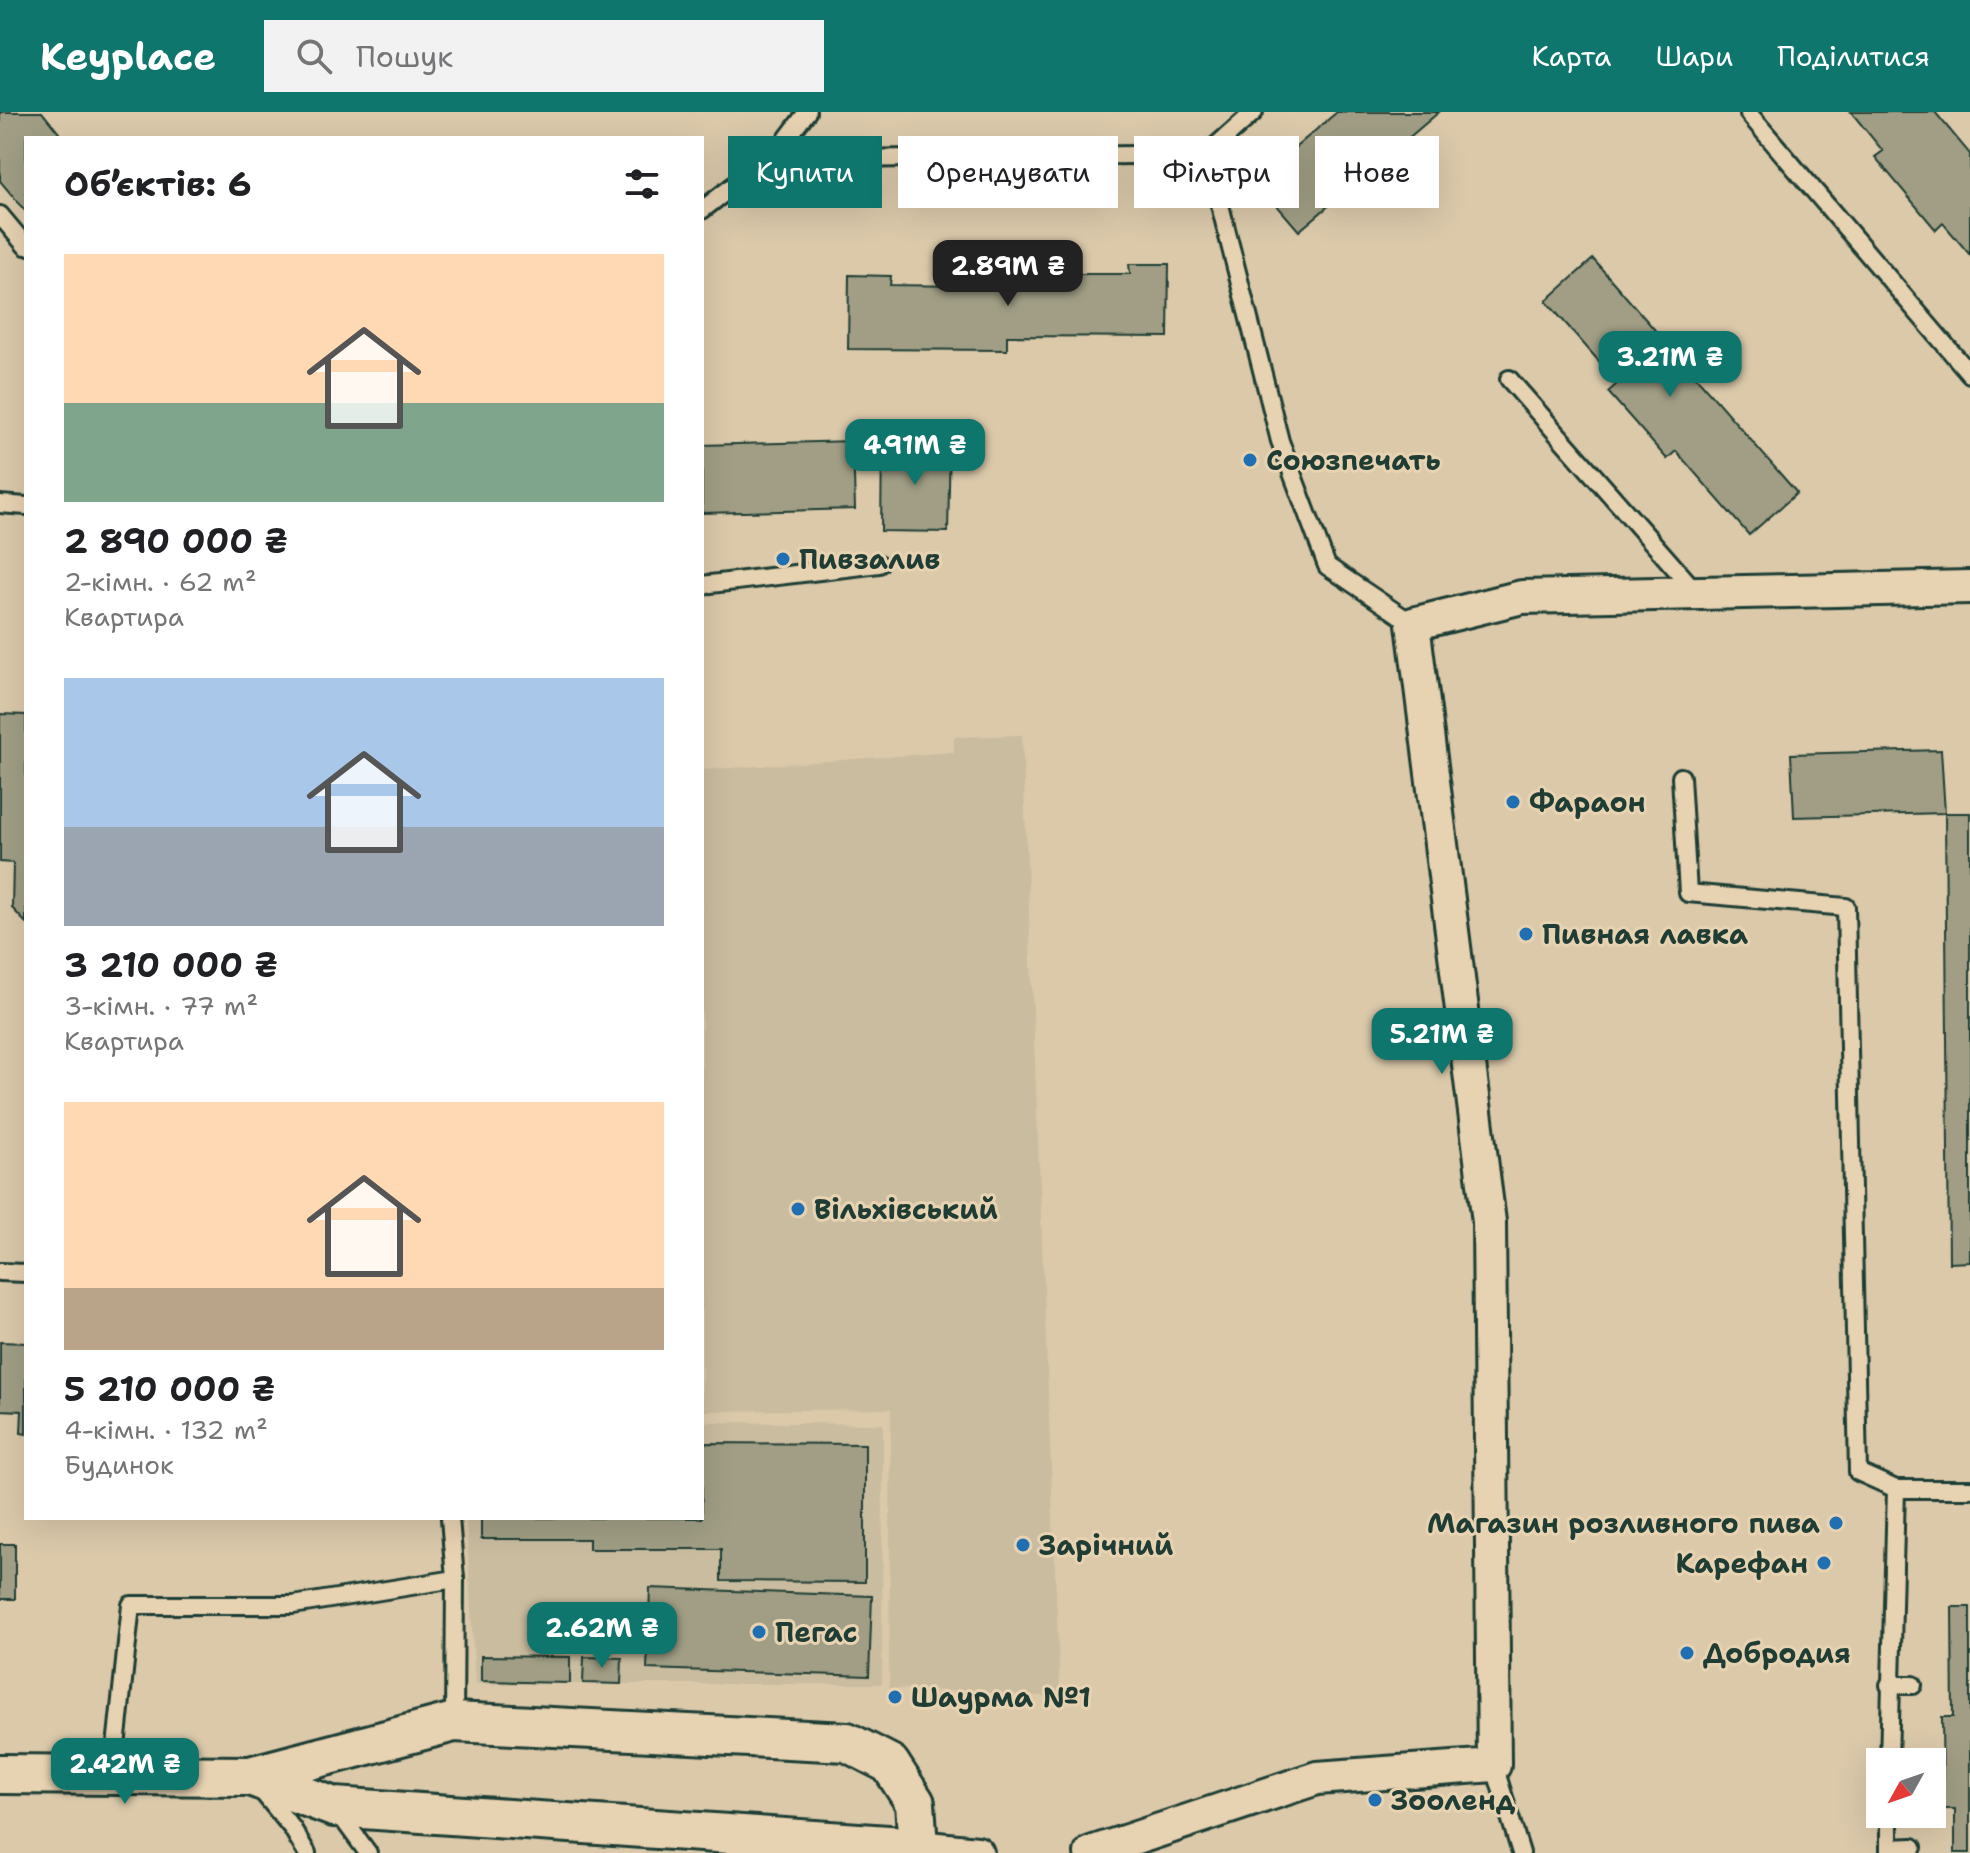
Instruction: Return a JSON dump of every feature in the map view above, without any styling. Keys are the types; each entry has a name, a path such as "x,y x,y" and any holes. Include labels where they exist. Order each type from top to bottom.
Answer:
{"street":[{"path":"1091,1853 1317,1778 1494,1765 1489,1222 1413,624 1522,597 1970,587"},
{"path":"0,1774 250,1776 454,1722 847,1742 890,1764 915,1803 918,1850"},
{"path":"250,1776 334,1807 977,1853"}],"lane":[{"path":"789,136 807,112"},
{"path":"1227,136 1254,112"},
{"path":"1749,114 1970,374"},
{"path":"882,158 1134,155"},
{"path":"704,208 728,190"},
{"path":"1221,208 1280,441 1327,566 1413,624"},
{"path":"0,215 24,244"},
{"path":"1509,379 1697,593"},
{"path":"0,504 24,506"},
{"path":"704,585 879,564"},
{"path":"1681,777 1688,893 1846,907 1858,1472 1896,1489 1970,1489"},
{"path":"0,1272 24,1273"},
{"path":"1889,1748 1896,1489"},
{"path":"450,1520 455,1579 454,1722"},
{"path":"113,1775 131,1605 293,1605 455,1579"},
{"path":"1889,1685 1913,1685"},
{"path":"1494,1765 1521,1853"},
{"path":"250,1776 292,1828 307,1853"},
{"path":"334,1807 368,1853"},
{"path":"1889,1828 1889,1850 1913,1847"}],"shaded area":[{"path":"1022,735 1060,1697 889,1688 891,1409 704,1411 704,770 954,752 954,737"},
{"path":"704,1422 883,1424 882,1684 475,1684 466,1520 704,1520"}],"building":[{"path":"0,112 42,112 61,136 24,136 24,210 0,181"},
{"path":"1337,112 1439,112 1411,136 1315,136 1315,208 1326,208 1299,231 1279,208 1299,208 1299,144"},
{"path":"1851,112 1935,112 1970,154 1970,255 1943,223 1936,230 1875,157 1883,151"},
{"path":"1593,259 1797,493 1749,535 1676,451 1667,459 1608,392 1618,383 1546,301"},
{"path":"1009,261 1054,261 1054,274 1130,274 1129,264 1169,264 1168,337 1007,336 1007,350 848,349 849,275 891,276 890,285 965,286 966,274 1008,275"},
{"path":"853,441 855,509 704,513 704,445"},
{"path":"882,442 950,443 948,532 881,531"},
{"path":"0,714 24,715 24,921 12,908 13,863 0,862"},
{"path":"1941,750 1945,813 1794,817 1791,754"},
{"path":"1945,813 1970,813 1970,1262 1949,1263"},
{"path":"0,1342 24,1343 24,1434 21,1433 22,1411 0,1410"},
{"name":"Пегас","path":"704,1443 865,1444 865,1582 721,1581 721,1549 589,1549 589,1539 481,1539 481,1520 704,1520"},
{"path":"0,1544 15,1544 15,1599 0,1599"},
{"name":"Пегас","path":"650,1588 872,1596 869,1676 647,1669"},
{"path":"1952,1607 1970,1607 1970,1853 1955,1853 1955,1809 1946,1809 1946,1748 1942,1748 1942,1717 1953,1717"},
{"path":"481,1656 570,1657 570,1683 481,1681"},
{"path":"584,1657 622,1658 621,1684 583,1683"}],"place":[{"name":"Союзпечать","path":"1250,460"},
{"name":"Пивзалив","path":"783,559"},
{"name":"Фараон","path":"1513,802"},
{"name":"Пивная лавка","path":"1526,934"},
{"name":"Вільхівський","path":"798,1209"},
{"name":"Магазин розливного пива","path":"1836,1523"},
{"name":"Зарічний","path":"1023,1545"},
{"name":"Карефан","path":"1824,1563"},
{"name":"Пегас","path":"759,1632"},
{"name":"Добродия","path":"1687,1653"},
{"name":"Шаурма №1","path":"895,1697"},
{"name":"Зооленд","path":"1375,1800"}]}
